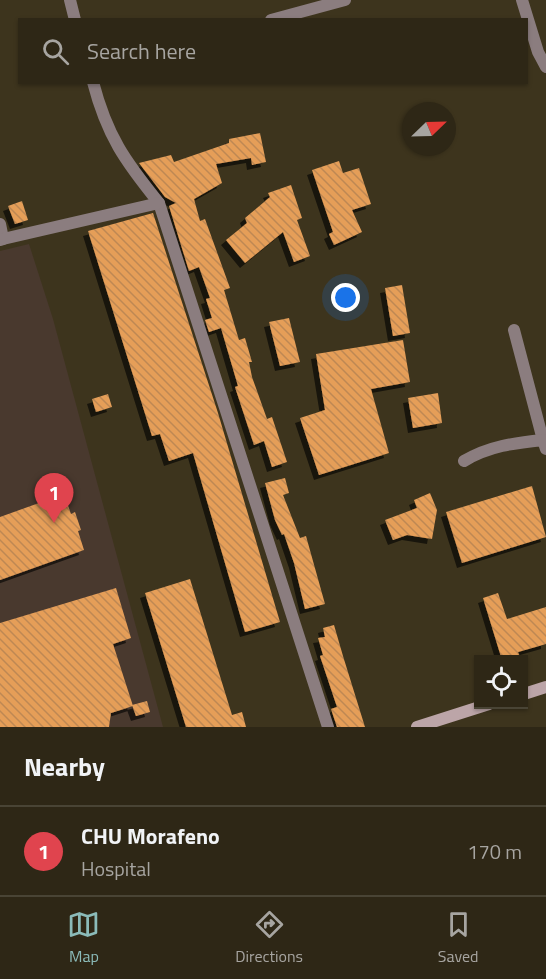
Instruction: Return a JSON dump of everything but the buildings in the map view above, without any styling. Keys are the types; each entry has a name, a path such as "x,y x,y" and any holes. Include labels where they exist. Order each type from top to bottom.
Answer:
{"main road":[{"path":"528,693 546,687"},
{"path":"417,727 476,709"}],"street":[{"path":"70,0 74,18"},
{"path":"278,18 345,0"},
{"path":"522,0 528,18"},
{"path":"528,20 538,52 546,67"},
{"path":"94,84 108,133 123,158 159,203 328,727"},
{"path":"0,224 1,239 159,203"},
{"path":"464,461 484,449 545,445 514,330"}],"shaded area":[{"path":"29,244 53,319 163,727 0,727 0,251"}],"place":[{"name":"CHU Morafeno","path":"54,523"}]}
